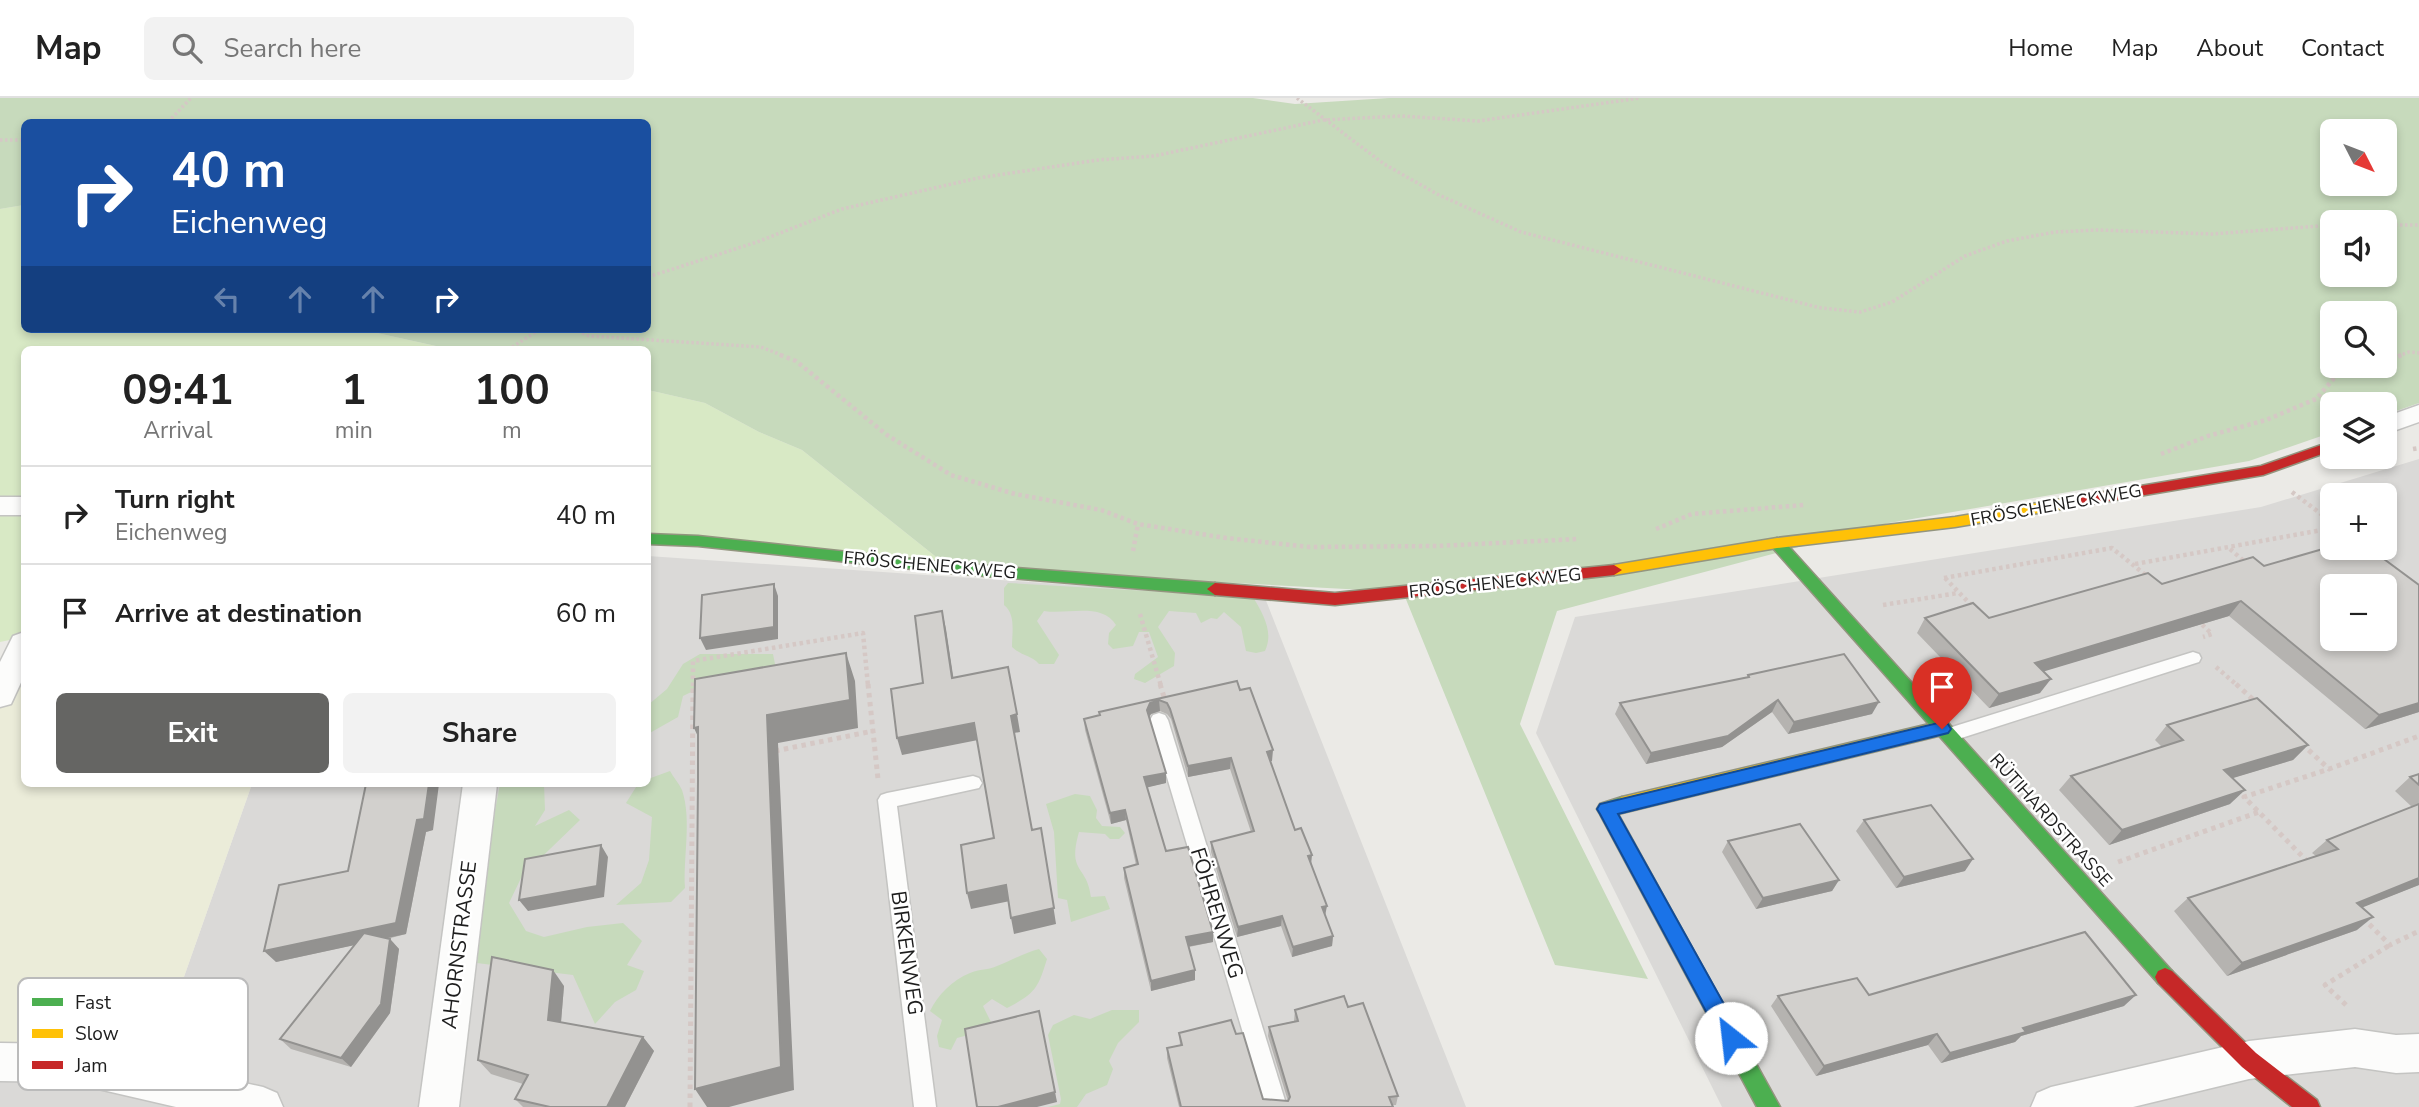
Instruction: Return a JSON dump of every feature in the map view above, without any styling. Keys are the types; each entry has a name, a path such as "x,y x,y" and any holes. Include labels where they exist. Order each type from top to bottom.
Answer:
{"street":[{"path":"2397,422 2419,414"},
{"name":"FRÖSCHENECKWEG","path":"651,539 698,541 950,568 1335,598 1610,571 1777,543 1955,522 2263,470 2320,450"},
{"path":"0,506 21,506"},
{"name":"RÜTIHARDSTRASSE","path":"1777,543 2169,981 2249,1060 2309,1107"},
{"path":"0,695 21,650"},
{"path":"1769,1107 1606,809 1946,732"},
{"name":"AHORNSTRASSE","path":"439,1107 480,787"},
{"path":"2051,1107 2249,1060 2355,1048 2396,1054 2419,1052"},
{"path":"0,1062 18,1062"},
{"path":"188,1090 263,1107"}],"lane":[{"path":"1946,732 2193,658"},
{"name":"FÖHRENWEG","path":"1159,720 1276,1107"},
{"path":"887,800 973,783"},
{"name":"BIRKENWEG","path":"887,800 925,1107"}],"path":[{"path":"171,119 191,98"},
{"path":"1297,98 1384,164 1437,194 1521,232 1655,264 1732,287 1834,309 1860,312 1892,302 1965,256 2007,241 2055,232 2098,230 2212,234 2320,226"},
{"path":"651,276 757,242 842,209 951,184 1098,160 1154,156 1323,120 1401,116 1478,121 1640,98"},
{"path":"0,140 21,140"},
{"path":"2397,225 2419,225"},
{"path":"514,346 534,333"},
{"path":"582,333 589,336 761,347 796,361 887,435 951,475 1014,494 1101,510 1138,524 1226,538 1310,547 1437,546 1588,539"},
{"path":"2397,356 2409,352 2419,353"},
{"path":"2149,459 2208,436 2266,420 2316,400 2334,378"},
{"path":"2413,449 2419,448"},
{"path":"2263,470 2320,513"},
{"path":"1650,532 1692,514 1769,506 1810,505"},
{"path":"2134,565 2320,531"},
{"path":"1978,612 1944,578 2112,548 2154,582"},
{"path":"2230,549 2250,566"},
{"path":"1130,582 1168,714 1159,720"},
{"path":"1839,613 1958,593"},
{"path":"2193,616 2212,634 2182,646 2193,658 2211,663 2261,707"},
{"path":"690,1107 693,661 863,633 879,788 887,800"},
{"path":"770,752 873,731"},
{"path":"2315,869 2244,796 2419,736"},
{"path":"2300,742 2329,769"},
{"path":"693,767 706,765"},
{"path":"2077,877 2259,812"},
{"path":"2362,916 2390,945"},
{"path":"2346,1004 2325,985 2390,945 2419,931"}],"shaded area":[{"path":"2419,459 2419,1107 1722,1107 1536,733 1575,617 2261,507 2320,489 2320,560 2397,560 2397,483 2340,483 2386,469 2397,469 2397,466"},
{"path":"651,556 1265,598 1466,1107 0,1107 0,1052 18,1049 18,1090 248,1090 248,978 184,978 251,787 651,787"}],"green space":[{"path":"0,98 1253,98 1295,104 1389,98 2419,98 2419,403 2397,411 2397,392 2320,392 2320,436 2249,461 1889,523 1557,611 1520,724 1648,979 1555,965 1403,592 950,568 802,450 759,432 705,403 651,391 651,346 436,346 377,333 651,333 651,119 21,119 21,206 0,209"},
{"path":"21,206 21,333 377,333 436,346 21,346 21,638 0,642 0,209"},
{"path":"651,391 705,403 759,432 802,450 950,568 698,541 651,539"},
{"path":"1008,583 1253,597 1266,623 1267,644 1265,651 1246,651 1241,627 1224,612 1217,619 1211,618 1201,623 1196,613 1169,611 1158,627 1175,653 1174,666 1145,683 1134,679 1135,674 1158,657 1149,632 1139,632 1133,646 1113,649 1108,644 1109,633 1116,625 1110,618 1093,612 1044,611 1037,621 1059,655 1054,664 1039,664 1012,647 1012,619 1004,605 1004,588"},
{"path":"700,654 773,654 776,669 739,677 730,673 683,696 678,717 651,732 651,702 667,689 683,664"},
{"path":"21,660 21,787 251,787 184,978 18,978 18,1046 0,1049 0,704"},
{"path":"670,771 681,787 687,826 685,888 671,902 616,905 641,883 649,860 652,817 626,803 636,787 651,787 651,778"},
{"path":"499,787 544,787 545,810 535,826 569,810 580,820 522,876 509,903 526,931 544,937 587,927 623,923 642,941 627,965 644,971 636,990 615,1002 595,1024 573,975 477,963 488,848"},
{"path":"1075,794 1090,796 1097,810 1096,818 1102,826 1120,827 1125,833 1119,839 1110,839 1105,834 1079,832 1076,862 1089,886 1091,897 1105,896 1110,909 1071,922 1067,900 1058,898 1054,832 1046,804"},
{"path":"1039,949 1047,959 1041,977 1030,994 1007,1008 992,999 983,1006 994,1028 957,1038 951,1050 939,1047 937,1036 942,1020 930,1011 946,989 970,973 994,967"},
{"path":"1112,1010 1139,1010 1139,1022 1118,1043 1109,1061 1113,1069 1107,1085 1086,1094 1077,1107 1048,1107 1060,1104 1061,1099 1048,1035 1053,1025 1074,1015 1090,1019"}],"building":[{"path":"2320,550 2320,560 2385,560 2419,585 2419,703 2379,715 2241,601 2035,663 2051,679 1999,694 1925,618 1973,603 1989,618 2148,573 2162,584 2253,557 2264,566"},
{"path":"774,584 774,627 700,638 702,595"},
{"path":"942,611 952,678 1008,667 1017,714 1011,716 1032,830 1041,828 1054,908 1011,918 1006,885 967,893 961,845 994,838 974,723 897,738 891,689 923,683 915,616"},
{"path":"846,653 850,700 767,715 781,1067 695,1089 698,727 694,728 695,679"},
{"path":"1844,654 1879,702 1794,722 1778,700 1728,736 1651,753 1620,703 1749,677 1748,675"},
{"path":"1237,681 1240,690 1250,688 1273,750 1267,752 1295,830 1301,828 1312,855 1308,856 1327,906 1322,907 1333,936 1293,947 1282,916 1238,927 1211,842 1254,831 1231,758 1188,766 1170,709 1167,703 1159,700 1150,703 1147,710 1166,773 1144,777 1166,851 1188,847 1213,932 1186,937 1195,970 1151,981 1124,868 1138,864 1125,810 1110,813 1084,719 1100,715 1099,712"},
{"path":"2257,698 2308,745 2224,770 2245,790 2122,830 2071,776 2183,740 2167,725"},
{"path":"2419,774 2419,785 2410,777"},
{"path":"365,787 429,787 424,819 417,820 396,923 264,951 279,885 348,871"},
{"path":"2419,804 2419,878 2357,903 2373,917 2242,963 2188,898 2338,849 2327,840"},
{"path":"1931,805 1973,859 1904,877 1864,820"},
{"path":"1800,824 1839,880 1763,898 1728,841"},
{"path":"601,845 597,886 519,900 525,859"},
{"path":"2085,932 2136,995 2023,1028 2026,1032 1950,1053 1937,1034 1824,1066 1778,996 1857,978 1869,995"},
{"path":"364,933 390,939 381,1004 341,1058 280,1039"},
{"path":"492,957 553,970 548,1020 643,1037 607,1107 550,1107 515,1099 528,1075 478,1060"},
{"path":"1344,996 1348,1007 1363,1003 1398,1096 1389,1097 1393,1107 1181,1107 1167,1048 1182,1045 1179,1033 1231,1020 1236,1034 1243,1033 1263,1099 1288,1101 1290,1097 1269,1027 1298,1021 1295,1010"},
{"path":"1039,1011 1055,1092 998,1107 977,1107 965,1029"}],"traffic: fast":[{"path":"651,539 698,541 950,568 1215,589"},
{"path":"1777,543 2165,977"},
{"path":"1622,805 1606,809 1769,1107"}],"traffic: slow":[{"path":"1614,570 1777,543 1955,522 2068,503"},
{"path":"1622,805 1942,728"}],"traffic: jam":[{"path":"2068,503 2263,470 2320,450"},
{"path":"1215,589 1335,599 1614,570"},
{"path":"2165,977 2249,1060 2309,1107"}],"route":[{"path":"1731,1038 1606,809 1942,729"}]}
